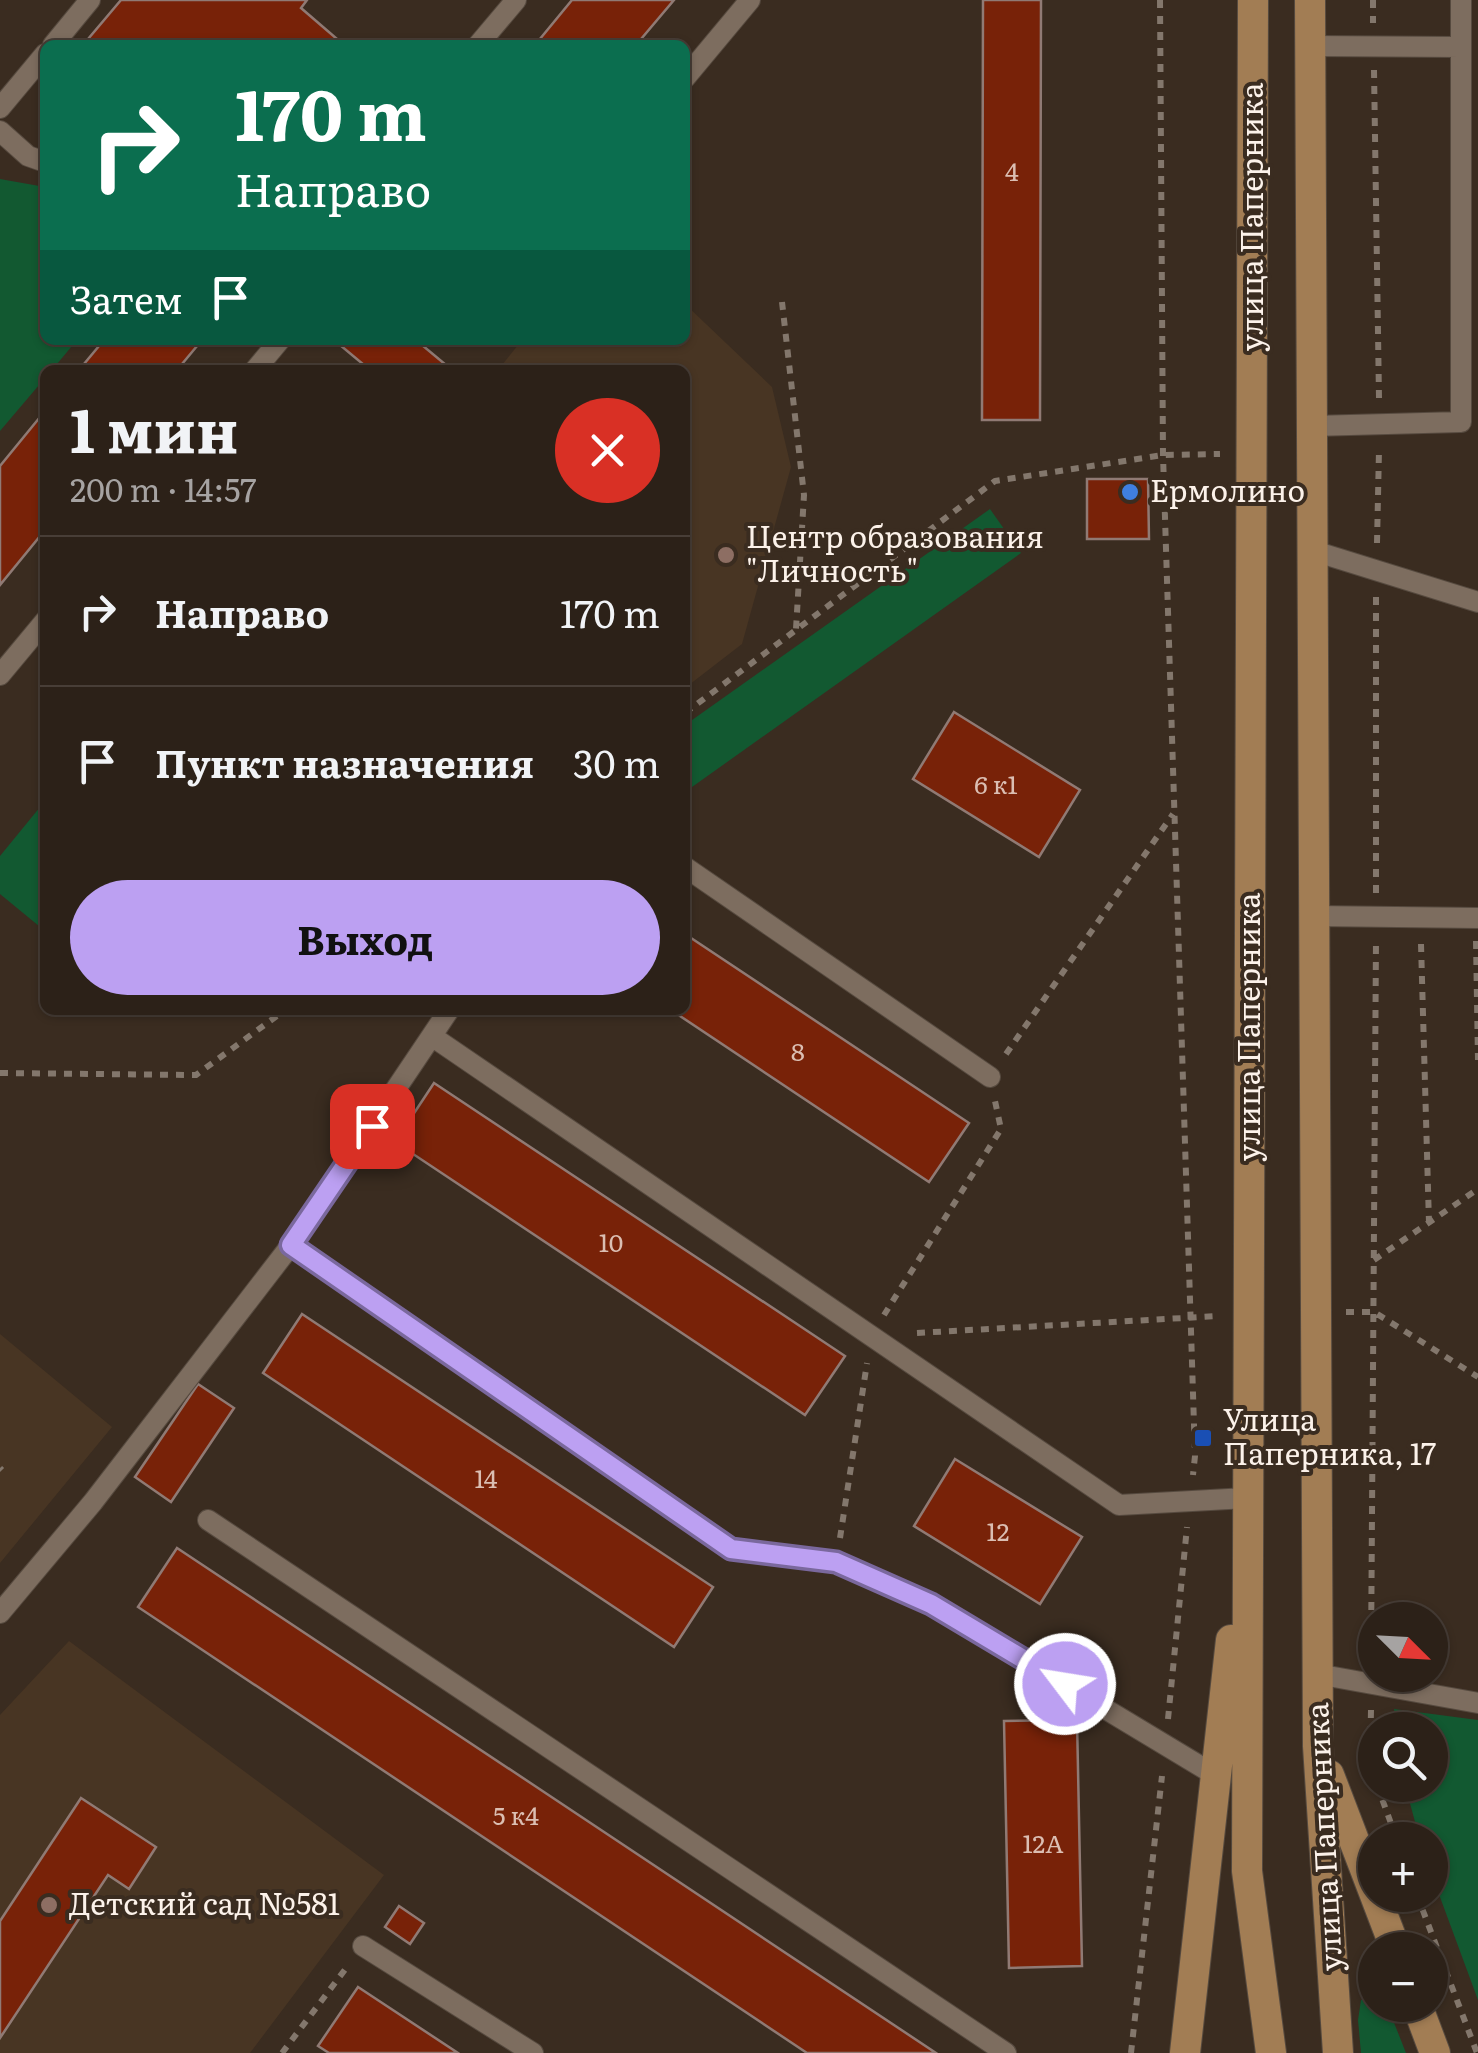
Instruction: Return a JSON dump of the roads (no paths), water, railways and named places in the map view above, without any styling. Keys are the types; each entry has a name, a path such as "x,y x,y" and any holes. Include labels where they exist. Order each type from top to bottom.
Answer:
{"main road":[{"name":"улица Паперника","path":"1253,0 1247,1872 1271,2053"},
{"name":"улица Паперника","path":"1310,0 1318,1746 1338,2053"},
{"path":"1185,2053 1247,1498"},
{"path":"1318,1746 1389,1932"},
{"path":"1423,2022 1435,2053"}],"lane":[{"path":"57,40 90,0"},
{"path":"482,40 515,0"},
{"path":"690,72 750,0"},
{"path":"1313,426 1461,422 1460,0"},
{"path":"1310,46 1460,47"},
{"path":"0,108 40,60"},
{"path":"0,131 28,156 40,160"},
{"path":"259,365 276,345"},
{"path":"1314,551 1478,602"},
{"path":"0,675 40,627"},
{"path":"690,871 990,1076"},
{"path":"1315,916 1477,922"},
{"path":"0,1613 93,1502 291,1245 446,1015"},
{"path":"433,1037 1119,1505 1247,1498"},
{"path":"291,1245 731,1549 836,1562 931,1604 1215,1775"},
{"path":"208,1520 1006,2053"},
{"path":"1318,1674 1478,1703"},
{"path":"364,1946 532,2053"}],"place":[{"name":"Ермолино","path":"1130,492"},
{"name":"Центр образования \"Личность\"","path":"726,555"},
{"name":"Улица Паперника, 17","path":"1203,1438"},
{"name":"Детский сад №581","path":"49,1905"}]}
